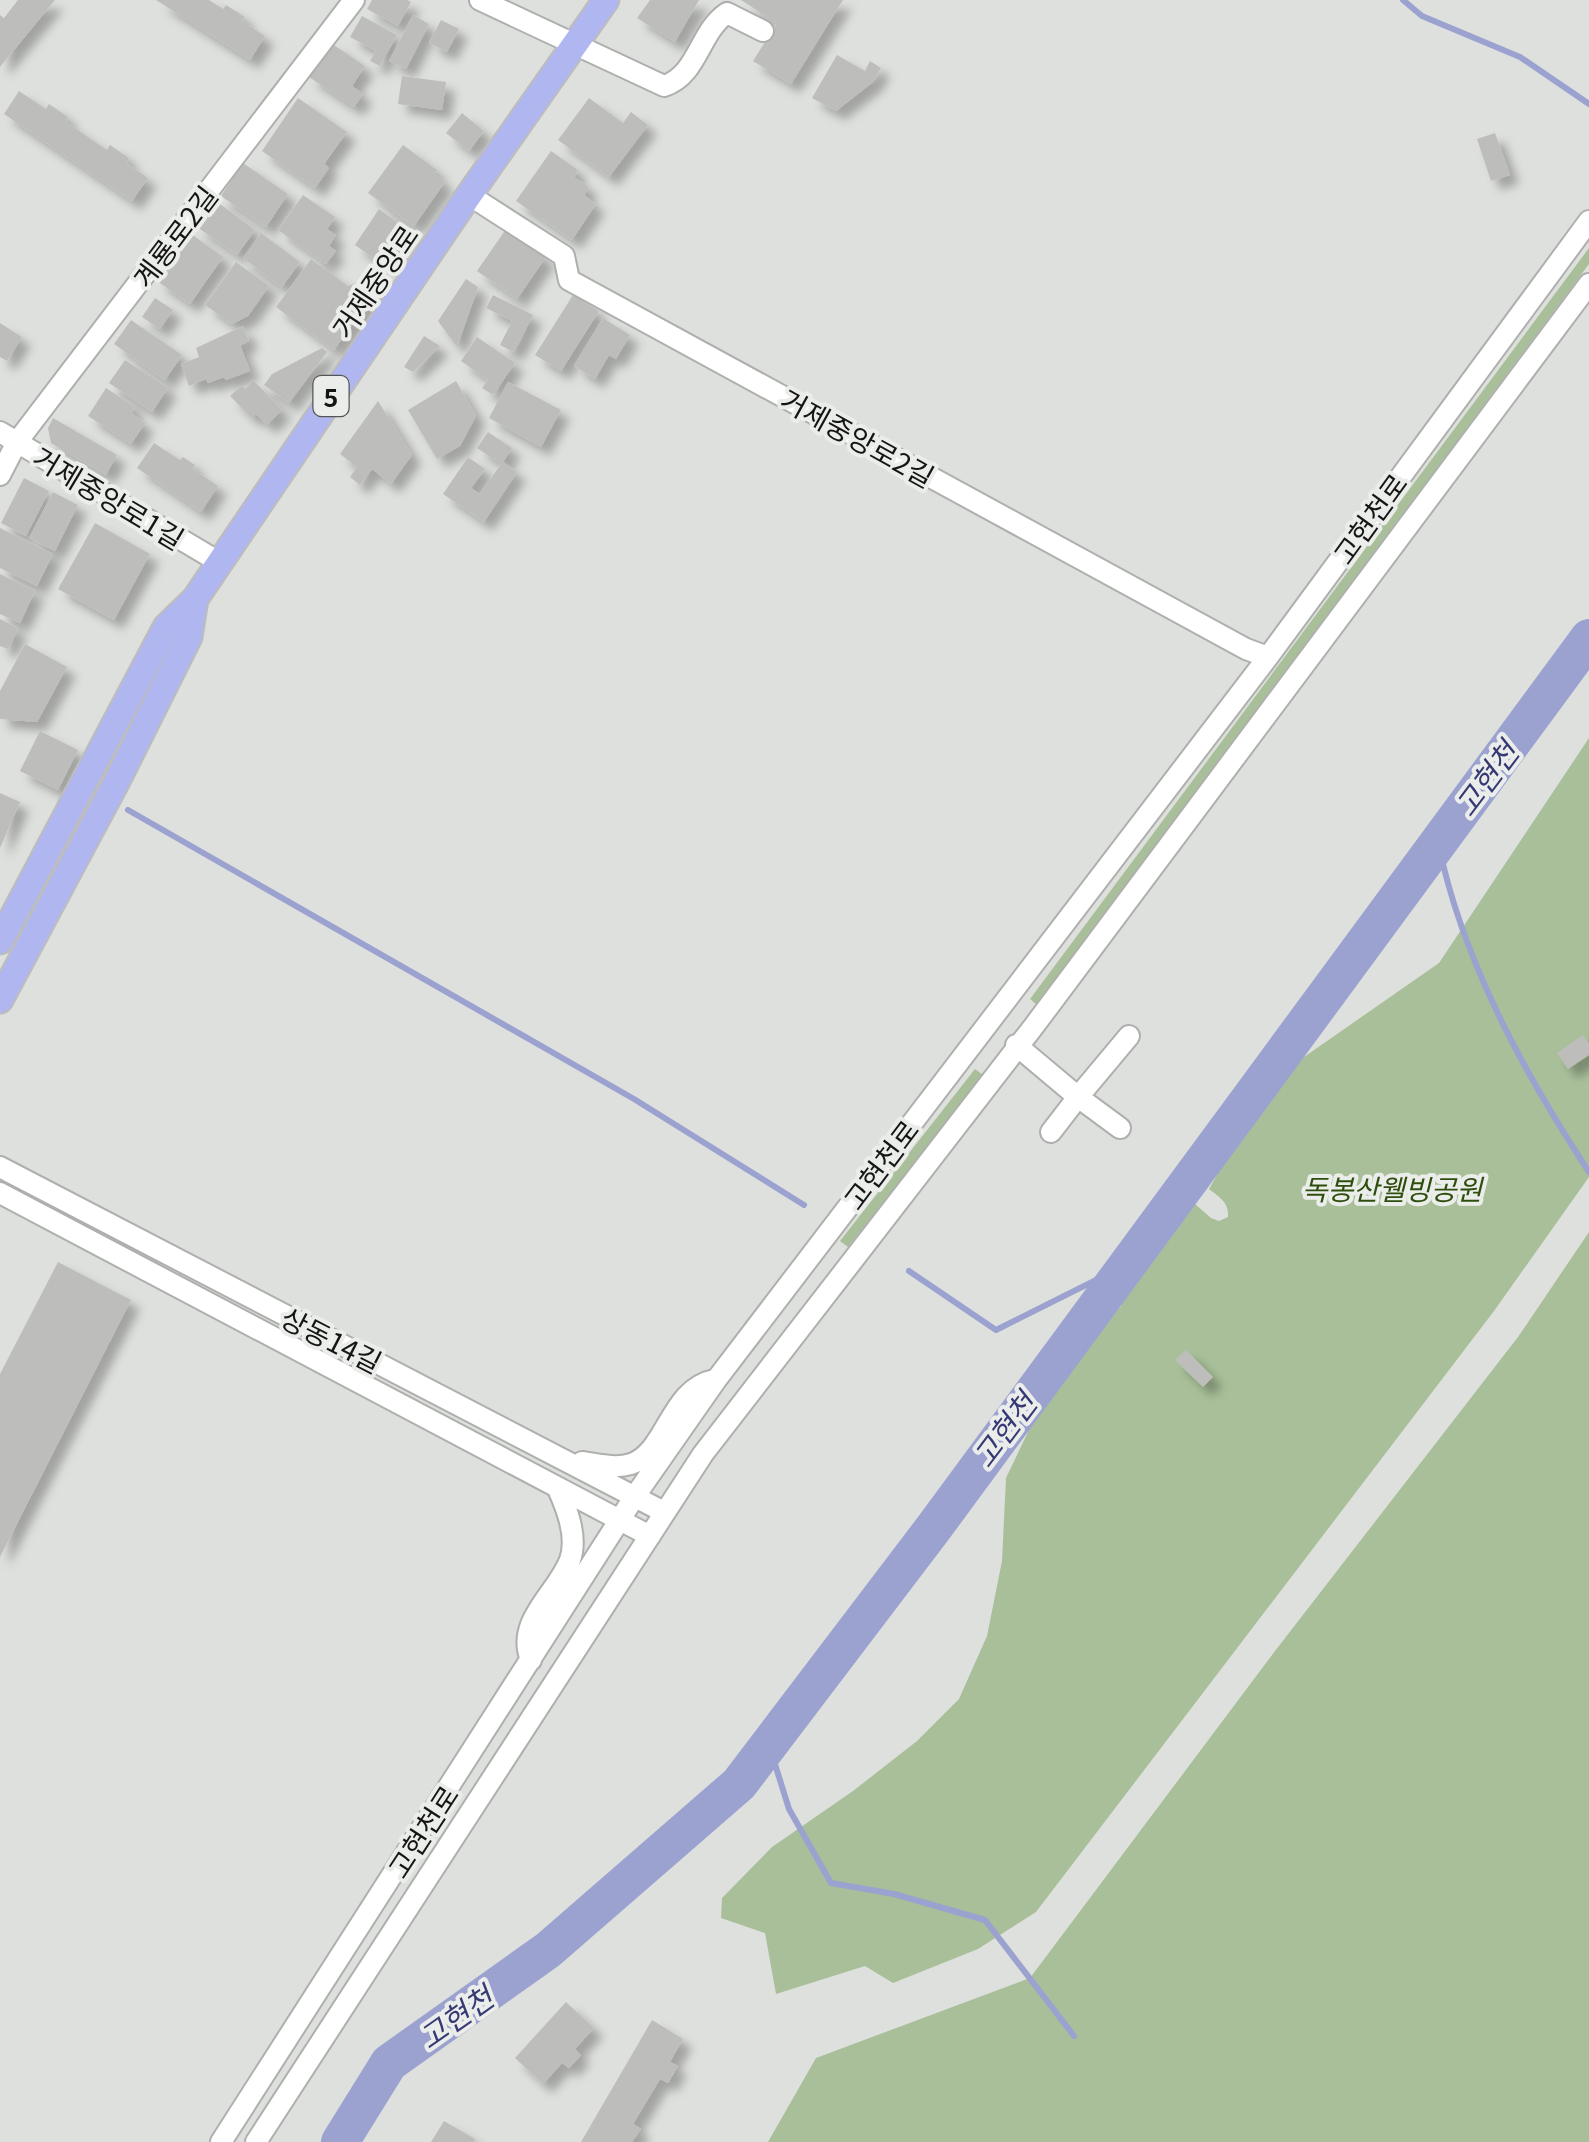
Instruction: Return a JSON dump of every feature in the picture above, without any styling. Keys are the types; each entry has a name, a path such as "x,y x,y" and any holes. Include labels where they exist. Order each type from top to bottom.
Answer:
{"main road":[{"name":"거제중앙로","path":"0,942 166,627 194,599 572,44 606,0"},
{"name":"거제중앙로","path":"0,1000 189,637 194,599"}],"street":[{"name":"계룡로2길","path":"0,476 9,437 354,0"},
{"path":"480,0 664,86 684,74 713,26 727,14 762,31"},
{"name":"거제중앙로2길","path":"469,194 564,256 569,280 1246,649 1268,657"},
{"name":"고현천로","path":"221,2142 634,1496 716,1380 1268,657 1589,221"},
{"name":"고현천로","path":"256,2142 703,1454 1589,284"},
{"name":"거제중앙로1길","path":"9,437 219,562"},
{"path":"1051,1132 1129,1036"},
{"path":"1016,1045 1120,1128"},
{"name":"상동14길","path":"0,1167 664,1512"},
{"name":"상동14길","path":"0,1192 650,1536"},
{"path":"572,1464 634,1463 645,1455 692,1390 716,1380"},
{"path":"532,1660 526,1633 571,1558 570,1522 558,1489"}],"green space":[{"path":"1589,248 1589,264 1037,1005 1030,999"},
{"name":"독봉산웰빙공원","path":"1589,738 1589,1177 1494,1311 1036,1912 978,1949 893,1983 865,1966 776,1994 765,1933 721,1918 722,1898 772,1847 917,1741 959,1699 987,1636 1002,1561 1006,1478 1038,1411 1079,1353 1121,1306 1130,1277 1195,1204 1211,1218 1219,1221 1228,1217 1225,1204 1209,1189 1251,1115 1294,1064 1439,963"},
{"path":"975,1069 983,1075 848,1247 840,1241"},
{"path":"1589,1232 1589,2142 768,2142 816,2058 1030,1978 1275,1651 1518,1337"}],"building":[{"path":"18,0 55,0 0,67 0,15 4,18"},
{"path":"156,0 209,0 223,9 226,5 265,36 250,60"},
{"path":"372,0 411,2 398,26 367,9"},
{"path":"650,0 699,0 675,42 637,18"},
{"path":"741,0 843,0 791,84 753,61 777,23"},
{"path":"413,15 429,24 406,69 389,61"},
{"path":"362,16 397,35 380,66 370,61 376,51 350,37"},
{"path":"441,20 459,29 447,52 429,43"},
{"path":"331,43 365,66 352,86 363,94 354,107 309,77"},
{"path":"837,55 865,71 870,61 881,68 873,82 836,111 812,98"},
{"path":"402,76 446,82 442,110 398,104"},
{"path":"19,91 46,109 49,104 68,117 66,122 107,150 110,145 129,158 126,163 148,178 132,201 4,114"},
{"path":"298,98 347,132 324,164 329,168 315,188 262,151"},
{"path":"589,98 623,123 631,112 648,125 609,177 558,140"},
{"path":"462,113 484,131 469,151 446,133"},
{"path":"1495,133 1510,175 1491,181 1477,139"},
{"path":"403,145 437,170 434,174 445,182 414,226 368,193"},
{"path":"551,151 578,170 574,177 589,187 584,195 596,204 572,240 516,201"},
{"path":"243,163 288,194 266,227 221,196"},
{"path":"303,195 335,217 327,229 336,235 329,246 336,251 326,264 278,230"},
{"path":"216,201 255,230 237,255 197,227"},
{"path":"379,209 411,232 386,267 355,245"},
{"path":"506,229 546,257 517,299 477,271"},
{"path":"190,233 223,257 190,304 157,281"},
{"path":"261,233 300,262 282,287 243,258"},
{"path":"311,259 348,286 374,276 382,283 334,350 276,307"},
{"path":"236,262 269,286 248,316 232,324 205,305"},
{"path":"466,279 478,287 457,347 438,321"},
{"path":"493,295 533,315 514,352 500,345 512,321 486,308"},
{"path":"573,295 599,311 561,371 535,355"},
{"path":"155,298 173,310 160,329 142,317"},
{"path":"603,318 630,335 616,359 609,355 595,379 574,366"},
{"path":"131,320 182,355 165,380 114,344"},
{"path":"0,323 22,337 7,361 0,357"},
{"path":"243,326 249,341 240,345 250,371 226,380 224,377 208,383 206,379 189,386 181,364 199,357 196,348"},
{"path":"424,336 440,346 413,372 404,367"},
{"path":"477,337 515,363 493,395 482,388 488,380 461,361"},
{"path":"322,348 327,352 289,403 264,385 272,374"},
{"path":"125,360 168,388 152,412 109,383"},
{"path":"253,380 282,410 267,425 256,414 252,418 230,396"},
{"path":"456,381 476,416 460,446 437,459 408,410"},
{"path":"508,382 561,410 541,447 489,418"},
{"path":"106,388 135,407 131,413 145,423 131,444 88,416"},
{"path":"378,401 412,455 391,484 372,469 360,485 350,477 357,467 340,454"},
{"path":"53,418 117,455 106,475 51,443 48,428"},
{"path":"488,432 512,448 503,462 517,472 484,522 443,494 468,457 485,469 471,488 480,494 501,464 477,448"},
{"path":"154,443 195,465 193,469 218,486 201,512 137,468"},
{"path":"24,478 49,491 26,536 1,523"},
{"path":"53,492 78,505 55,551 29,538"},
{"path":"95,523 150,554 114,620 58,589"},
{"path":"0,528 53,554 37,586 0,568"},
{"path":"0,574 35,591 20,623 0,614"},
{"path":"0,619 18,628 8,649 0,646"},
{"path":"25,644 67,667 37,722 0,719 0,691"},
{"path":"40,731 78,750 58,790 20,771"},
{"path":"0,793 20,802 0,848"},
{"path":"1583,1035 1589,1044 1589,1055 1568,1069 1557,1053"},
{"path":"58,1262 131,1300 0,1557 0,1374"},
{"path":"1186,1350 1213,1377 1203,1387 1175,1360"},
{"path":"566,2002 594,2028 575,2049 581,2055 569,2068 562,2063 543,2084 515,2058"},
{"path":"652,2020 683,2039 670,2062 678,2066 668,2083 660,2079 633,2124 641,2129 632,2142 581,2142"},
{"path":"444,2121 475,2139 474,2142 431,2142"}],"waterway":[{"path":"1403,0 1422,16 1520,57 1589,104"},
{"name":"고현천","path":"340,2142 389,2063 548,1950 739,1784 935,1526 1589,638"},
{"path":"128,810 634,1099 804,1205"},
{"path":"1438,842 1463,929 1498,1014 1541,1095 1589,1172"},
{"path":"909,1271 996,1330 1128,1264"},
{"path":"769,1745 789,1809 831,1883 894,1894 985,1920 1074,2036"}]}
